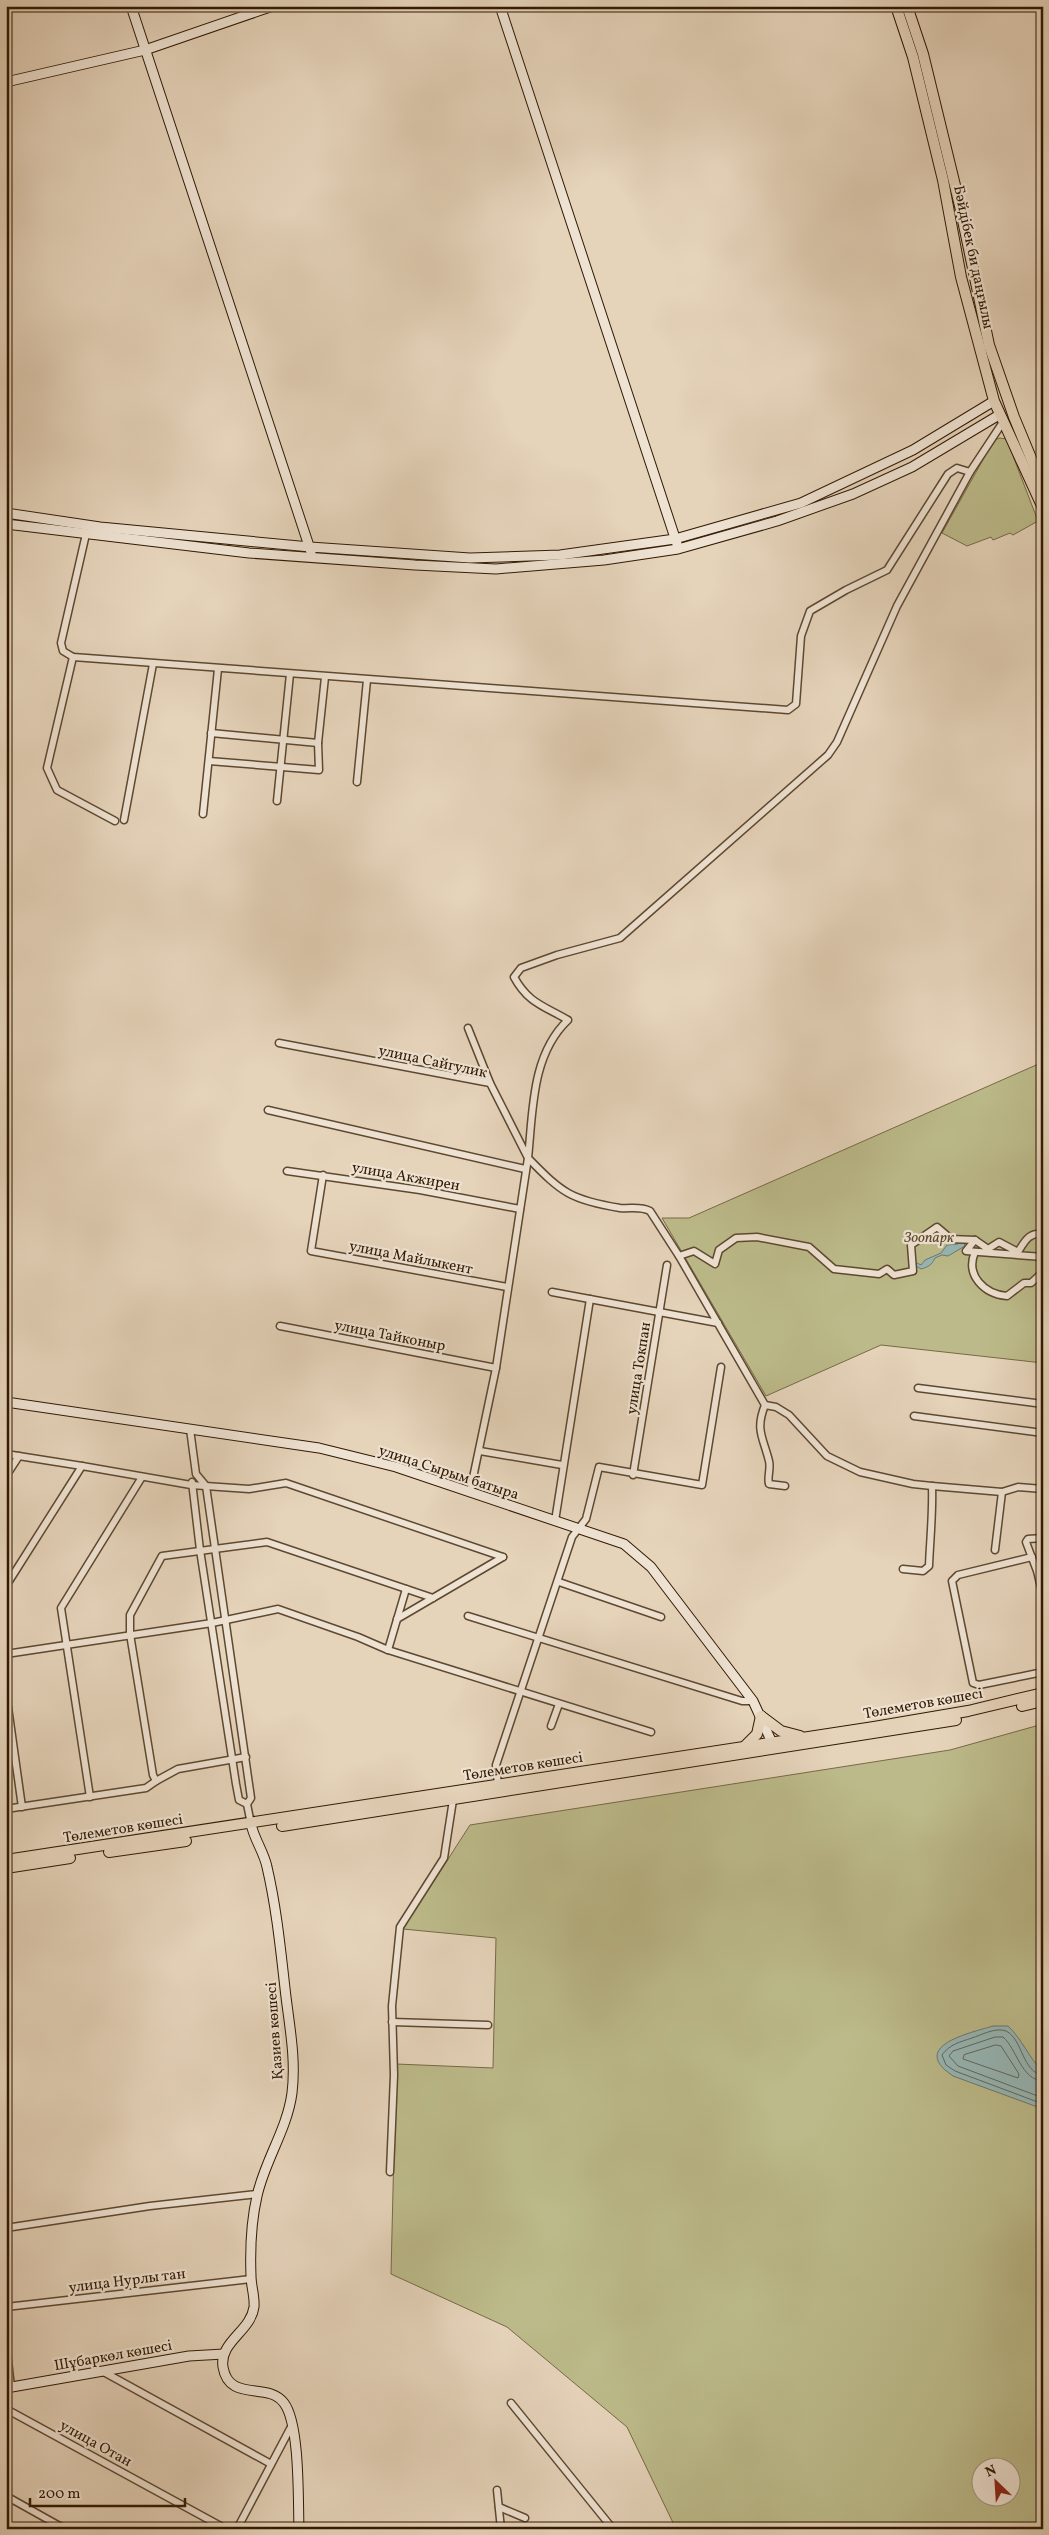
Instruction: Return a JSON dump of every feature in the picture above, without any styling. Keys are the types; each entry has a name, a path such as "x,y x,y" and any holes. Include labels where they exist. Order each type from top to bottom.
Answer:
{"main road":[{"name":"Бәйдібек би даңғылы","path":"896,6 913,57 948,179 961,277 994,402 1043,508"},
{"name":"Бәйдібек би даңғылы","path":"907,6 922,54 948,179 989,345 1014,417 1043,487"},
{"name":"Төлеметов көшесі","path":"354,1812 498,1785 744,1747 773,1746 804,1737 968,1711 1043,1693"},
{"name":"Төлеметов көшесі","path":"6,1860 453,1800 773,1746 969,1718 1043,1701"},
{"path":"744,1747 757,1734 761,1716 781,1731 804,1737"},
{"name":"Төлеметов көшесі","path":"6,1868 252,1827"}],"street":[{"path":"131,6 312,557"},
{"path":"6,82 146,50 273,6"},
{"path":"500,6 678,549"},
{"path":"6,513 100,526 310,548 470,558 560,555 676,539 801,503 913,450 994,402"},
{"path":"470,1492 496,1368 528,1158 538,1073 560,1029 568,1020 536,1004 527,996 514,977 517,971 557,955 620,938 828,754 837,742 897,606 1001,418"},
{"path":"6,524 249,553 496,569 604,560 678,549 777,521 853,494 912,467 1001,418"},
{"path":"86,534 61,643 63,650 73,657 788,710 796,704 801,636 810,611 846,590 887,570 948,474 957,468 970,472"},
{"path":"73,657 47,768 57,790 115,821"},
{"path":"124,820 153,664"},
{"path":"204,814 218,669"},
{"path":"277,801 290,674"},
{"path":"209,761 319,770 318,743 325,677"},
{"path":"357,782 367,680"},
{"path":"212,733 318,743"},
{"path":"468,1028 490,1084"},
{"name":"улица Сайгулик","path":"279,1043 490,1084 528,1158 553,1183 584,1202 624,1208 643,1207 650,1211 679,1256 765,1405"},
{"path":"268,1110 525,1169"},
{"name":"улица Акжирен","path":"287,1171 323,1175 520,1209"},
{"name":"улица Майлыкент","path":"323,1175 311,1251 507,1287"},
{"path":"679,1256 694,1251 715,1264 719,1250 736,1238 757,1237 784,1244 809,1247 834,1269 879,1274 887,1269 894,1275 913,1270 910,1246 938,1227 951,1239 975,1240 988,1249 999,1242 1018,1252 1026,1239 1034,1233 1043,1234"},
{"path":"975,1240 966,1251 1043,1257"},
{"path":"975,1252 971,1266 975,1277 995,1295 1007,1296 1024,1283 1031,1283 1043,1272"},
{"name":"улица Токпан","path":"633,1474 667,1265"},
{"path":"552,1292 718,1324"},
{"path":"555,1521 562,1465 590,1299"},
{"name":"улица Тайконыр","path":"280,1326 496,1368"},
{"path":"498,1785 496,1765 559,1582 572,1537 586,1519 599,1467 702,1485 721,1367"},
{"path":"918,1388 1043,1404"},
{"name":"улица Сырым батыра","path":"6,1402 318,1448 396,1467 624,1544 644,1559 753,1701 773,1746"},
{"path":"785,1486 769,1484 769,1463 759,1433 761,1415 765,1405 776,1407 789,1415 827,1456 860,1472 932,1486 1002,1492 1018,1487 1043,1489"},
{"path":"914,1416 1043,1433"},
{"path":"190,1429 196,1474 191,1485 200,1550 239,1800 247,1804"},
{"path":"480,1451 562,1465"},
{"path":"6,1454 191,1485 249,1489 286,1483 503,1557 397,1619"},
{"path":"6,1476 19,1456"},
{"path":"6,1586 82,1466"},
{"path":"196,1474 206,1486 252,1798 247,1804"},
{"path":"90,1797 66,1644 62,1605 142,1477"},
{"path":"903,1570 923,1571 929,1566 929,1541 933,1513 932,1486"},
{"path":"995,1550 1002,1492"},
{"path":"1043,1538 1026,1542 1043,1596"},
{"path":"156,1781 130,1634 130,1615 162,1556 267,1542 434,1598"},
{"path":"1032,1557 958,1575 952,1581 973,1682 979,1685 1043,1672"},
{"path":"559,1582 661,1617"},
{"path":"388,1650 406,1589"},
{"path":"6,1654 212,1623 278,1609 358,1637 388,1650 651,1732"},
{"path":"468,1616 742,1701 753,1701"},
{"path":"6,1693 22,1807"},
{"path":"551,1726 559,1704"},
{"path":"6,1809 146,1788 178,1769 246,1757"},
{"path":"390,2172 394,2075 392,2022 400,1927 444,1858 453,1800"},
{"path":"247,1804 252,1827"},
{"name":"Қазиев көшесі","path":"224,2354 249,2320 254,2308 250,2246 257,2194 289,2114 294,2070 281,1954 271,1889 264,1854 252,1827"},
{"path":"392,2022 488,2025"},
{"path":"6,2228 150,2206 257,2194"},
{"name":"улица Нурлы тан","path":"6,2307 251,2279"},
{"path":"6,2343 9,2387"},
{"path":"224,2354 225,2373 237,2388 249,2392 262,2390 284,2402 292,2425 299,2529"},
{"name":"Шұбаркөл көшесі","path":"9,2387 189,2356 224,2354"},
{"path":"102,2371 271,2464"},
{"path":"511,2403 614,2529"},
{"name":"улица Отан","path":"6,2409 226,2529"},
{"path":"237,2529 292,2425"},
{"path":"497,2490 502,2529"},
{"path":"6,2496 65,2529"},
{"path":"499,2507 526,2518"}],"green space":[{"path":"1006,439 1008,443 1038,521 1013,535 1010,533 993,540 991,537 967,546 942,533 994,440"},
{"name":"Зоопарк","path":"1043,1062 1043,1363 881,1345 766,1396 662,1218 689,1218"},
{"path":"1043,1724 1043,2529 676,2529 627,2427 507,2327 391,2274 396,2064 493,2068 496,1938 403,1929 470,1825 950,1750"}],"water":[{"path":"963,1240 965,1246 948,1256 942,1255 935,1258 928,1266 921,1269 913,1264 921,1265 925,1260 941,1253 947,1245 958,1244 957,1241"},
{"path":"993,2026 1008,2026 1043,2072 1043,2109 953,2076 941,2066 937,2057 940,2049 948,2042"}]}
